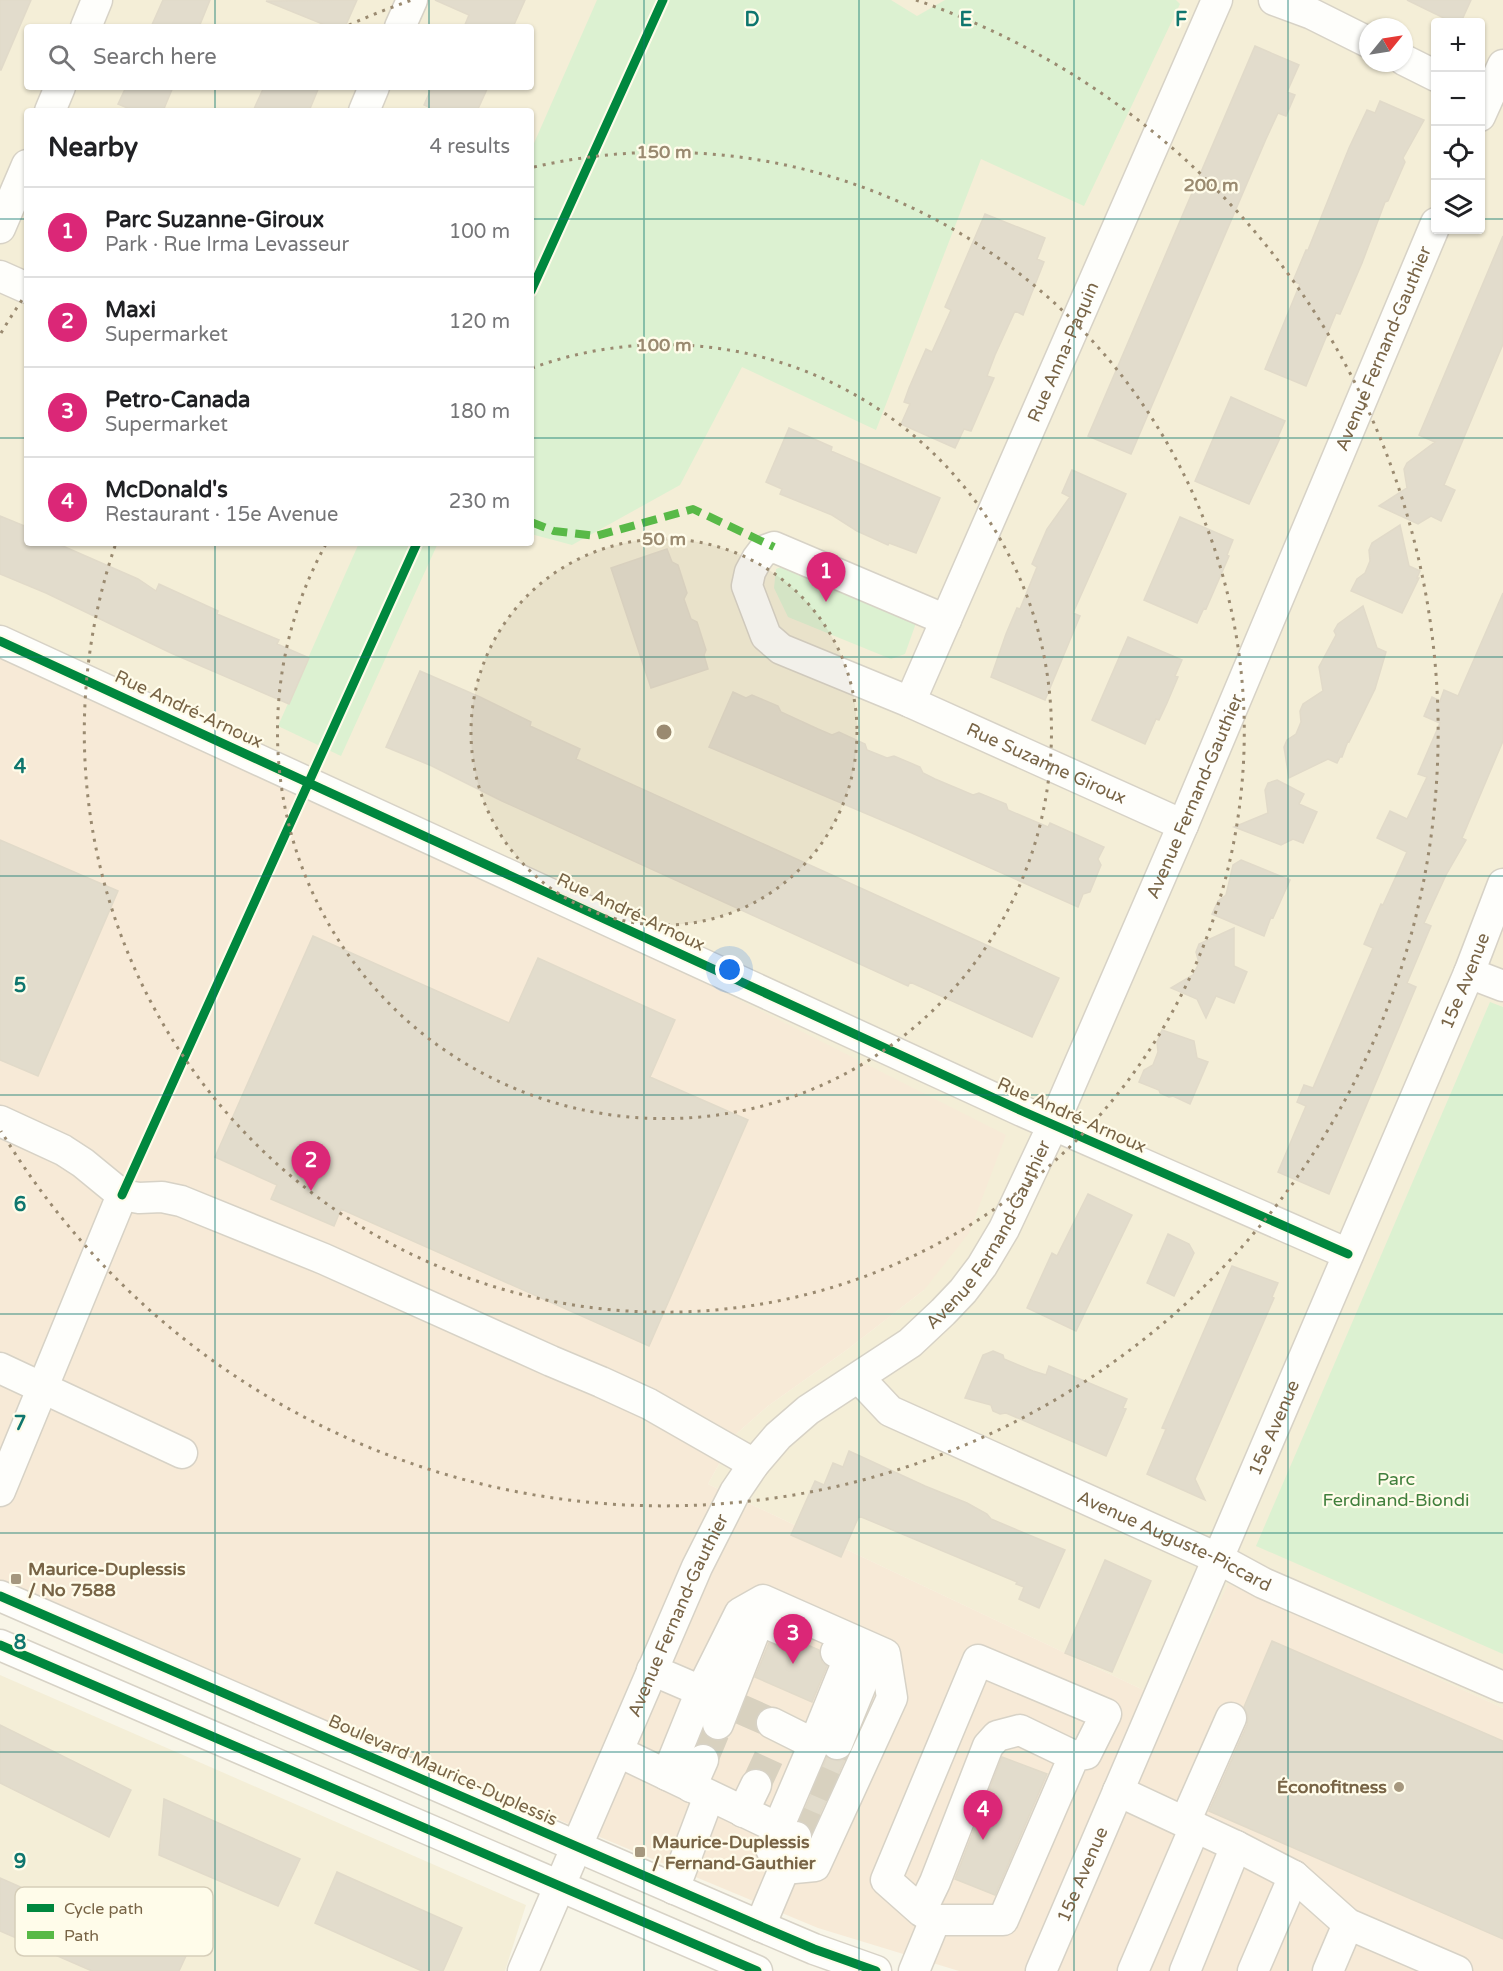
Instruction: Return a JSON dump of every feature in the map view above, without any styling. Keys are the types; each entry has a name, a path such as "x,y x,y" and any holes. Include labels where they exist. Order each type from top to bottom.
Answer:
{"street":[{"path":"87,24 98,0"},
{"path":"401,24 412,0"},
{"name":"Rue Anna-Paquin","path":"909,702 1217,0"},
{"path":"1274,0 1359,38"},
{"path":"1413,64 1431,74"},
{"path":"1485,101 1503,65"},
{"path":"51,108 59,90"},
{"path":"365,108 373,90"},
{"path":"0,228 24,172"},
{"name":"Avenue Fernand-Gauthier","path":"523,1971 619,1752 652,1670 715,1529 735,1492 754,1464 778,1436 808,1410 910,1343 963,1291 982,1266 1004,1229 1053,1125 1183,825 1431,234"},
{"path":"0,276 24,287"},
{"name":"Rue Suzanne Giroux","path":"946,620 774,547 763,551 750,572 747,586 761,627 766,636 781,649 909,702 1183,825"},
{"name":"Rue André-Arnoux","path":"0,641 1053,1125 1348,1254"},
{"name":"15e Avenue","path":"1041,1971 1468,973 1503,884"},
{"path":"1468,973 1503,986"},
{"path":"0,1121 63,1150 122,1195 139,1198 162,1197 181,1201 324,1259 639,1400 754,1464"},
{"path":"0,1491 122,1195"},
{"path":"0,1368 182,1452"},
{"name":"Avenue Auguste-Piccard","path":"859,1378 890,1411 1218,1558 1263,1583 1503,1687"},
{"name":"Boulevard Maurice-Duplessis","path":"0,1596 760,1926 814,1949 876,1971"},
{"path":"721,1706 740,1613 764,1600 885,1654 892,1698 815,1866 784,1869"},
{"path":"674,1889 689,1786 759,1620 849,1658 825,1744 787,1833 771,1850 784,1869"},
{"path":"0,1645 757,1971"},
{"path":"1074,1756 1003,1920 928,1915 886,1880 978,1660 1145,1728"},
{"path":"652,1670 721,1706"},
{"path":"914,1971 935,1882 988,1746 997,1736 1020,1730 1074,1756 1086,1754 1106,1714"},
{"path":"1133,1971 1231,1718"},
{"path":"776,1732 825,1744"},
{"path":"619,1752 787,1833"},
{"path":"689,1786 703,1760"},
{"path":"743,1812 756,1785"},
{"path":"1118,1791 1294,1876 1348,1924 1402,1960 1457,1971"},
{"path":"1185,1971 1236,1846"},
{"path":"760,1926 784,1869"},
{"path":"1253,1971 1294,1876"},
{"path":"1328,1971 1348,1924"}],"shaded area":[{"path":"0,0 1503,0 1503,1708 1228,1585 1173,1704 708,1484 735,1435 768,1406 848,1349 924,1290 0,641"},
{"path":"0,641 309,782 1006,1135 969,1233 924,1290 848,1349 768,1406 735,1435 708,1484 1173,1704 1228,1584 1503,1708 1503,1971 959,1971 818,1928 0,1587"},
{"path":"0,1675 526,1905 505,1971 0,1971"}],"green space":[{"path":"597,0 891,0 917,16 945,0 1176,0 1180,4 1084,206 981,159 876,430 742,367 680,485 572,545 534,535 534,143"},
{"path":"358,546 437,546 341,756 278,726"},
{"path":"788,564 916,623 905,654 891,659 788,617 774,588 776,569"},
{"name":"Parc Ferdinand-Biondi","path":"1490,1002 1503,1007 1503,1654 1256,1546"}],"building":[{"path":"0,0 31,0 1,70 0,70"},
{"path":"163,0 210,0 200,24 152,24"},
{"path":"357,0 346,24 323,24 266,1"},
{"path":"435,0 525,0 514,24 465,24 469,15"},
{"path":"1407,0 1471,0 1463,18 1444,18"},
{"path":"1255,46 1299,65 1287,92 1295,95 1286,116 1278,113 1266,139 1131,454 1088,436"},
{"path":"125,90 172,90 164,108 128,108 118,104"},
{"path":"263,90 318,90 310,108 254,108"},
{"path":"431,90 487,90 478,108 430,108 424,105"},
{"path":"1380,101 1424,120 1403,158 1405,162 1388,201 1385,202 1362,263 1340,314 1336,313 1306,386 1265,369 1300,284 1293,281 1349,148 1367,110 1375,113"},
{"path":"985,214 1045,238 1037,259 1044,262 1023,315 1015,311 995,355 987,376 994,378 971,431 964,429 955,448 901,424 910,404 904,402 909,388 926,349 932,352 951,310 945,307"},
{"path":"1503,236 1503,344 1444,485 1455,490 1441,521 1431,516 1418,524 1379,506 1407,488 1404,469 1407,463 1435,442 1419,435"},
{"path":"1231,397 1285,421 1278,437 1280,438 1249,504 1195,481"},
{"path":"789,428 832,447 831,451 940,498 916,553 889,543 888,545 857,531 832,515 780,494 782,489 766,482"},
{"path":"1072,470 1126,494 1073,613 1080,616 1045,700 991,677 1006,634 1017,608 1020,609 1037,567 1032,564 1047,529 1070,497 1062,493"},
{"path":"0,516 24,526 24,546 63,546 138,579 156,591 159,584 218,611 217,614 279,640 277,644 309,658 289,704 171,653 46,593 0,574"},
{"path":"1180,517 1233,540 1227,555 1229,556 1206,609 1204,608 1197,623 1144,600"},
{"path":"1400,525 1409,566 1420,571 1417,578 1419,578 1402,613 1351,591 1357,579 1365,573 1370,561 1369,550 1372,543"},
{"path":"667,549 672,562 678,565 687,593 684,599 691,619 697,622 706,650 704,655 708,669 651,688 611,568"},
{"path":"1503,593 1503,741 1462,838 1466,840 1446,875 1424,923 1431,926 1407,983 1416,987 1329,1194 1278,1172 1306,1106 1297,1102 1304,1085 1313,1088 1373,948 1364,944 1407,852 1377,838 1390,811 1407,819 1427,777 1418,774 1440,723 1424,716 1432,697 1440,701 1444,690 1458,696"},
{"path":"1363,606 1377,648 1386,652 1375,689 1337,763 1328,759 1289,778 1284,747 1287,740 1296,734 1301,722 1300,711 1303,704 1323,691 1319,667 1336,635 1334,631 1338,624"},
{"path":"1128,637 1182,660 1175,676 1178,677 1167,703 1159,720 1156,719 1145,744 1092,720"},
{"path":"420,671 480,697 531,722 530,726 580,749 576,759 1059,978 1032,1037 910,982 908,986 502,801 432,766 386,747"},
{"path":"733,692 746,698 752,695 778,706 781,712 818,729 832,735 839,732 865,744 867,750 887,758 894,756 920,767 923,773 935,779 973,795 979,793 1006,804 1008,810 1048,827 1050,823 1104,847 1098,859 1101,865 1090,892 1083,894 1078,907 912,833 709,747"},
{"path":"1277,780 1304,794 1299,804 1317,812 1303,843 1293,839 1281,845 1234,827 1268,813 1265,790 1268,783"},
{"path":"0,840 118,891 38,1076 0,1060"},
{"path":"1241,860 1290,880 1264,936 1212,914 1218,901 1226,895 1233,865"},
{"path":"1234,928 1234,966 1247,972 1234,1003 1216,996 1206,1018 1197,999 1171,988 1193,975 1199,963 1196,952 1199,944"},
{"path":"313,936 509,1023 538,958 675,1020 650,1077 748,1120 649,1346 341,1209 334,1226 271,1199 277,1185 215,1157"},
{"path":"1162,1030 1194,1041 1197,1058 1208,1062 1190,1104 1173,1096 1169,1097 1139,1082 1144,1070 1153,1065 1158,1052 1157,1042"},
{"path":"1088,1194 1132,1215 1076,1331 1027,1308 1052,1253 1057,1256"},
{"path":"1168,1234 1189,1244 1194,1253 1174,1296 1147,1283"},
{"path":"1232,1266 1278,1283 1272,1297 1274,1298 1195,1479 1205,1500 1147,1474 1166,1429 1162,1428"},
{"path":"993,1351 1003,1355 1004,1359 1033,1371 1046,1375 1049,1366 1127,1399 1123,1408 1126,1409 1106,1456 1006,1413 1000,1414 993,1411 991,1405 965,1398 983,1355"},
{"path":"849,1451 967,1503 987,1514 991,1519 1065,1550 1039,1608 1019,1599 1024,1587 1016,1584 1017,1582 859,1516 841,1557 791,1535 815,1481 824,1485 833,1463 843,1467"},
{"path":"1105,1560 1151,1581 1112,1672 1065,1653"},
{"path":"1272,1641 1503,1741 1503,1939 1209,1811 1247,1725 1248,1716 1244,1707"},
{"path":"769,1643 790,1650 803,1643 819,1650 822,1662 827,1666 812,1702 755,1677"},
{"path":"0,1725 131,1790 109,1837 0,1783"},
{"path":"827,1757 839,1761 845,1759 812,1831 809,1826 800,1821"},
{"path":"1002,1757 1047,1774 995,1895 955,1879"},
{"path":"164,1799 300,1859 278,1906 159,1855"},
{"path":"337,1872 462,1928 443,1971 422,1971 315,1923"},
{"path":"0,1878 20,1887 15,1887 15,1938 0,1931"},
{"path":"58,1956 186,1956 179,1971 92,1971"}],"tunnel":[{"path":"738,1708 772,1723"},
{"path":"703,1760 718,1724"},
{"path":"796,1837 837,1744"},
{"path":"756,1785 774,1746"}],"marked path":[{"path":"534,523 554,531 596,536 693,509 774,547"}],"cycle path":[{"path":"534,284 663,0"},
{"path":"122,1195 416,546"},
{"path":"0,641 1022,1111 1348,1254"},
{"path":"0,1596 760,1926 814,1949 876,1971"},
{"path":"0,1645 757,1971"}],"place":[{"name":"Parc Suzanne-Giroux","path":"826,602"},
{"name":"Maxi","path":"311,1191"},
{"name":"Maurice-Duplessis / No 7588","path":"16,1579"},
{"name":"Petro-Canada","path":"793,1664"},
{"name":"Éconofitness","path":"1399,1787"},
{"name":"McDonald's","path":"983,1840"},
{"name":"Maurice-Duplessis / Fernand-Gauthier","path":"640,1852"}]}
